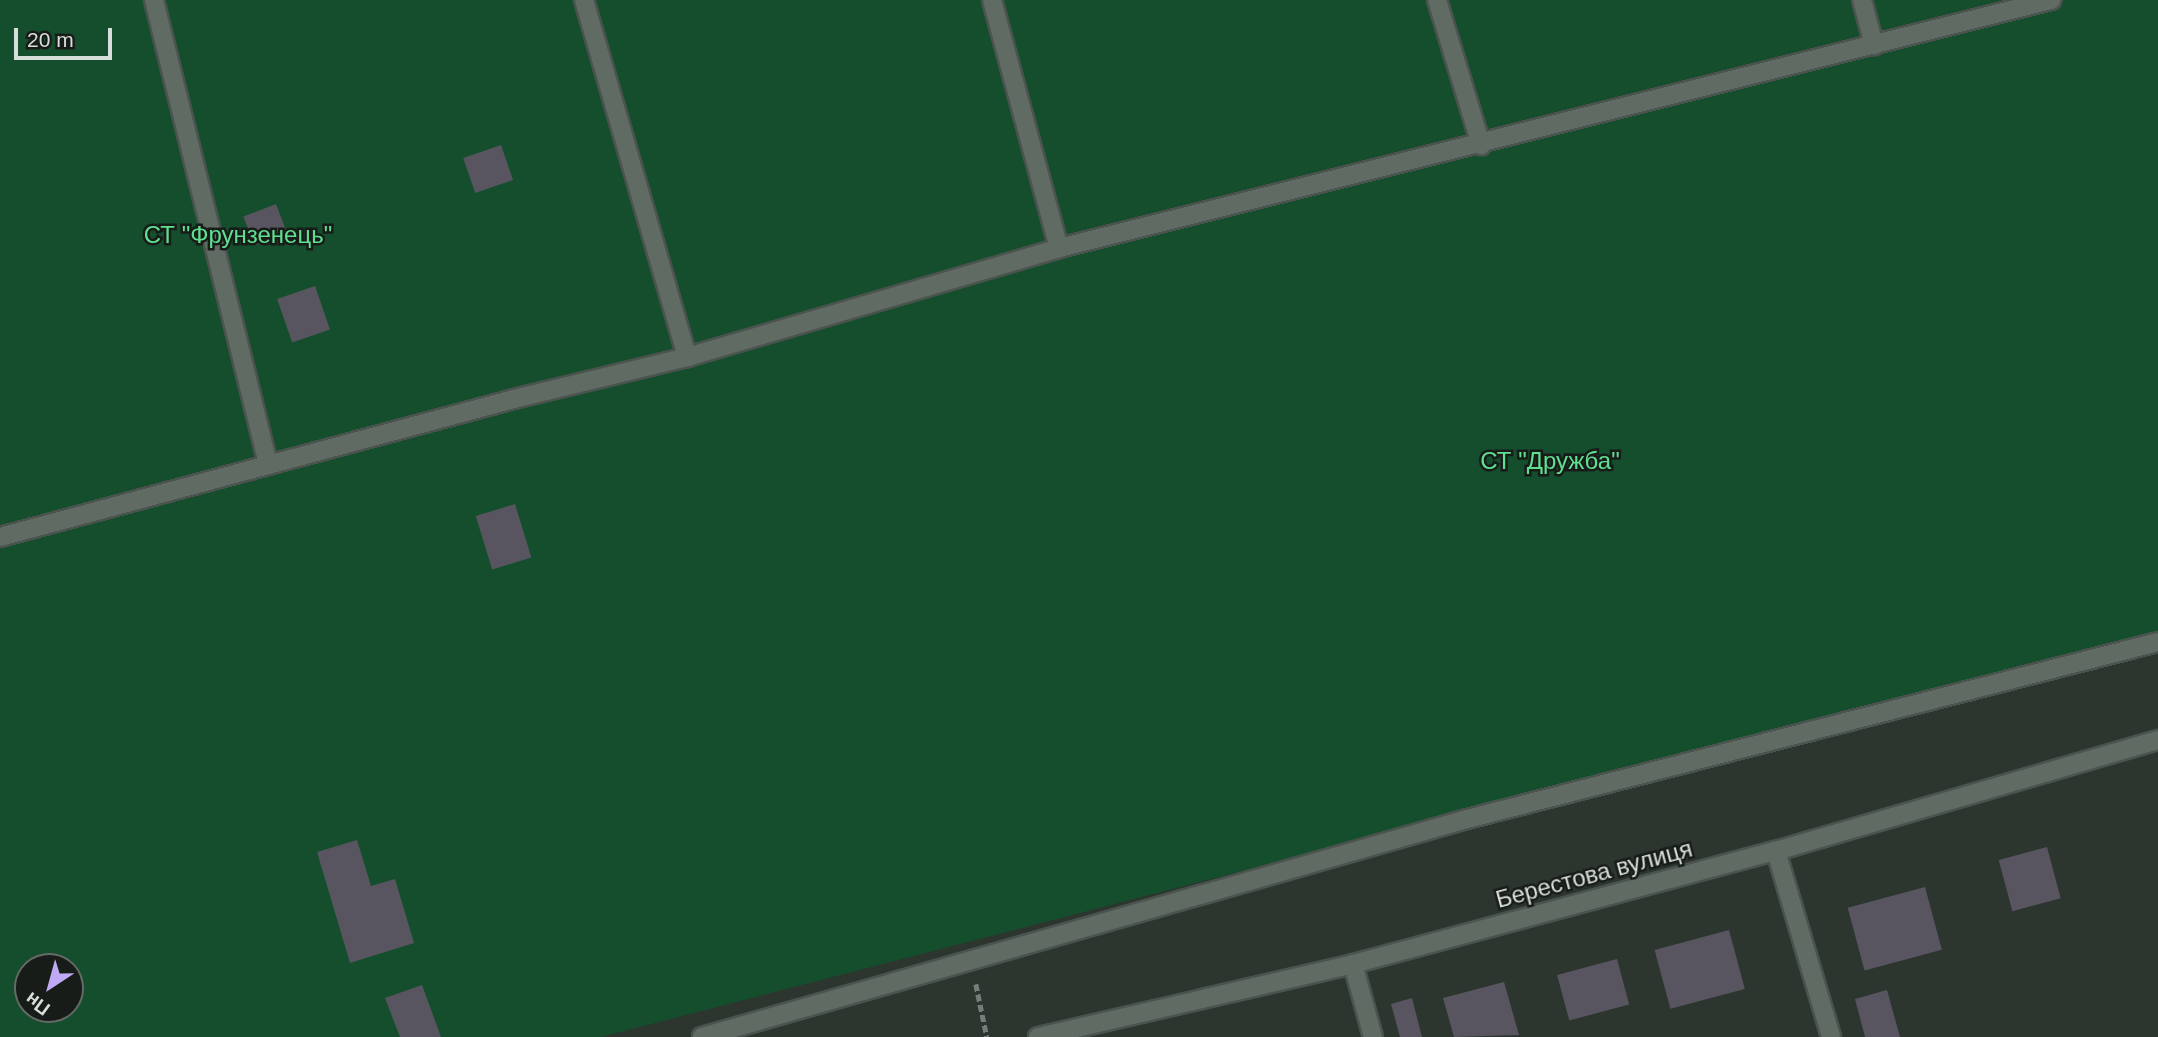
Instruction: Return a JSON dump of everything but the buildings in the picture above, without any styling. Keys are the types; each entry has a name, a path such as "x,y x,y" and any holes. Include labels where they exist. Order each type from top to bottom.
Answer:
{"street":[{"path":"154,0 268,465"},
{"path":"584,0 687,357"},
{"path":"992,0 1059,248"},
{"path":"1437,0 1480,145"},
{"path":"1861,0 1874,45"},
{"path":"0,537 687,357 1059,248 2052,0"},
{"path":"702,1037 971,963 1467,819 2158,642"},
{"name":"Берестова вулиця","path":"1038,1037 1353,964 1776,851 2158,740"},
{"path":"1776,851 1831,1037"},
{"path":"1353,964 1373,1037"}],"path":[{"path":"971,963 987,1037"}],"green space":[{"name":"СТ \"Дружба\"","path":"0,0 2158,0 2158,634 601,1037 0,1037"}],"park label":[{"name":"СТ \"Фрунзенець\"","path":"238,235"}]}
